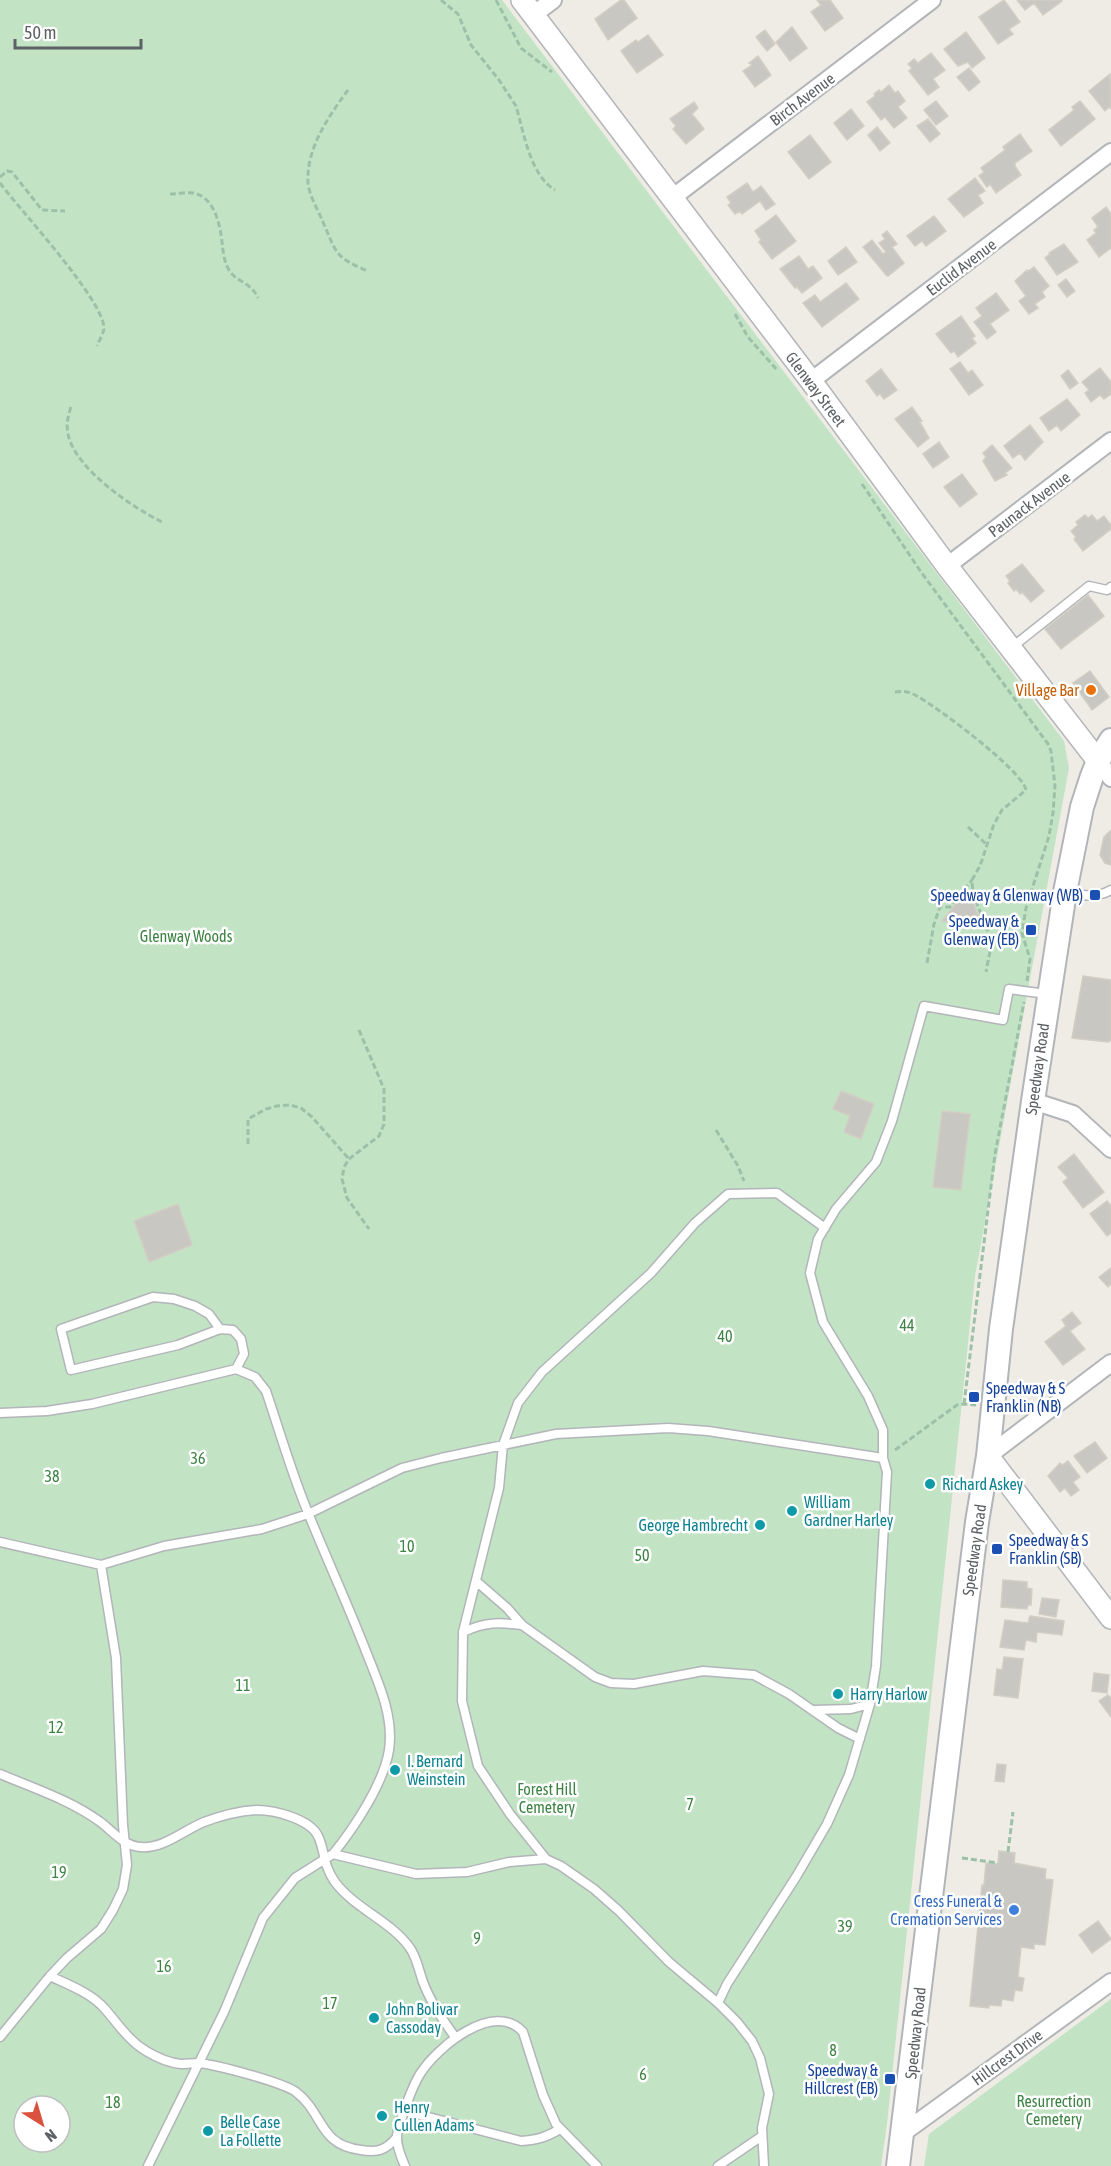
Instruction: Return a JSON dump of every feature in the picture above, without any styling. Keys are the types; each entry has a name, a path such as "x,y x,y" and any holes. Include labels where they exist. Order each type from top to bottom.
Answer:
{"main road":[{"name":"Speedway Road","path":"898,2166 976,1533 988,1456 1001,1329 1033,1101 1037,993 1065,892 1082,807 1104,769 1111,740"}],"street":[{"path":"527,8 553,0"},
{"name":"Birch Avenue","path":"672,198 932,0"},
{"name":"Glenway Street","path":"527,8 811,381 947,566 1104,769"},
{"name":"Euclid Avenue","path":"811,381 1111,152"},
{"name":"Paunack Avenue","path":"947,566 1111,441"},
{"path":"1033,1101 1073,1114 1111,1149"},
{"path":"1111,1363 988,1456 1111,1618"},
{"name":"Hillcrest Drive","path":"903,2133 1111,1982"}],"lane":[{"path":"1011,648 1089,586 1110,591"},
{"path":"1065,892 1090,897 1111,891"},
{"path":"718,2002 727,1984 796,1877 826,1824 849,1775 870,1704 876,1666 887,1473 883,1458 883,1430 868,1396 823,1322 810,1273 818,1239 848,1194 876,1162 892,1121 924,1006 1003,1020 1010,989 1037,993"},
{"path":"764,2166 762,2128 769,2094 760,2058 752,2041 718,2002 669,1962 619,1911 594,1889 561,1866 546,1859 510,1814 478,1766 462,1701 463,1632 499,1488 503,1445 518,1403 543,1372 651,1273 703,1216 728,1194 777,1193 825,1228"},
{"path":"220,1329 209,1314 195,1306 174,1299 153,1297 61,1329 71,1370 178,1345 220,1329 233,1330 241,1339 244,1354 236,1369"},
{"path":"0,1413 47,1411 92,1404 236,1369 255,1377 266,1390 308,1514 353,1616 384,1701 390,1731 389,1752 381,1775 354,1828 333,1854 295,1878 263,1918 224,2012 148,2166"},
{"path":"0,1542 101,1565 164,1546 262,1529 308,1514 402,1468 556,1434 668,1428 708,1431 883,1458"},
{"path":"0,2037 50,1976 101,1929 123,1889 127,1865 116,1658 101,1565"},
{"path":"476,1581 507,1608 522,1625 595,1677 611,1683 634,1684 702,1671 754,1675 789,1694 838,1728 860,1739"},
{"path":"463,1632 483,1623 500,1622 522,1625"},
{"path":"813,1710 850,1709 870,1704"},
{"path":"0,1774 72,1805 99,1820 125,1842 141,1847 158,1845 202,1822 231,1813 258,1810 282,1814 302,1821 318,1834 323,1860 334,1882 411,1949 435,2009 455,2037"},
{"path":"333,1854 416,1874 467,1872 509,1862 546,1859"},
{"path":"50,1976 91,1997 104,2008 130,2039 145,2051 162,2060 180,2064 200,2063 263,2079 295,2091 310,2107 327,2133 347,2148 381,2151 389,2146 397,2137 420,2074 436,2054 455,2037 488,2022 516,2025 525,2037 543,2095 560,2129 597,2166"},
{"path":"405,2111 521,2141 546,2137 560,2129"},
{"path":"718,2166 762,2136"},
{"path":"397,2137 405,2166"}],"path":[{"path":"441,0 458,14 471,45 516,106 538,175 546,185 555,190"},
{"path":"496,0 521,48 556,76"},
{"path":"348,90 328,117 316,144 308,183 335,251 345,261 367,271"},
{"path":"0,177 7,171 12,172 42,210 64,211"},
{"path":"0,183 51,243 99,312 104,328 97,346"},
{"path":"170,194 195,193 203,197 211,206 220,227 228,269 236,278 253,288 258,298"},
{"path":"735,313 748,337 785,378"},
{"path":"71,407 67,421 69,436 75,450 89,468 123,499 143,513 162,522"},
{"path":"857,477 921,572 1048,744 1055,786 1049,836 1026,908 1022,933 1037,993 995,1154 964,1404"},
{"path":"895,692 903,691 913,694 944,713 1006,766 1025,785 1026,790 1002,810 986,844 980,866 972,880 950,907 940,907 934,924 927,963"},
{"path":"968,827 986,844"},
{"path":"972,880 973,894 992,941 986,972"},
{"path":"360,1030 384,1089 384,1124 379,1136 349,1159 344,1167 342,1179 344,1190 357,1215 369,1229"},
{"path":"248,1144 248,1119 266,1109 290,1105 301,1108 312,1117 349,1159"},
{"path":"716,1130 738,1166 749,1194"},
{"path":"883,1458 957,1406 976,1405"},
{"path":"1008,1852 1013,1812"},
{"path":"962,1858 998,1863"}],"green space":[{"path":"0,0 502,0 1064,741 1069,768 975,1276 881,2166 0,2166"},
{"name":"Resurrection Cemetery","path":"1111,1999 1111,2166 924,2166 929,2134"}],"building":[{"path":"624,0 637,18 608,40 595,19"},
{"path":"817,0 830,0 843,18 825,31 811,12 821,5"},
{"path":"1004,0 1020,22 1009,29 1013,34 998,44 979,17"},
{"path":"1017,0 1062,1 1043,15 1034,3 1025,10"},
{"path":"792,27 807,48 790,61 776,42"},
{"path":"765,30 775,44 767,51 756,37"},
{"path":"966,32 985,58 972,68 968,62 958,66 944,49"},
{"path":"648,35 663,55 637,73 621,51 636,40 638,42"},
{"path":"931,53 945,70 933,79 939,87 928,95 909,71 912,68 908,64 914,59 918,63"},
{"path":"758,56 771,75 755,87 743,71 752,65 749,63"},
{"path":"969,68 980,82 969,91 957,77"},
{"path":"1110,74 1111,109 1109,107 1105,111 1089,91"},
{"path":"889,85 895,93 898,91 905,101 898,107 907,118 894,128 885,117 881,120 867,102 879,90 881,92"},
{"path":"936,101 948,116 936,125 924,110"},
{"path":"1080,101 1095,119 1061,146 1049,130 1074,110 1072,107"},
{"path":"694,102 698,108 692,114 704,129 686,144 673,129 676,126 670,119"},
{"path":"851,109 864,126 847,140 834,123"},
{"path":"928,119 940,134 930,142 917,126"},
{"path":"877,127 890,143 880,151 868,135"},
{"path":"1020,134 1032,151 1015,163 1021,175 996,193 990,184 987,187 979,176 984,172 981,168 1005,150 1003,147"},
{"path":"810,135 831,162 809,179 788,152"},
{"path":"975,178 985,191 978,195 983,203 964,217 948,199"},
{"path":"747,183 753,192 761,186 775,204 766,210 760,201 742,214 740,211 735,214 728,205 731,203 727,197"},
{"path":"1106,207 1111,214 1111,248 1099,257 1087,240 1096,233 1094,230 1098,227 1092,218"},
{"path":"776,215 796,241 772,259 759,242 761,240 755,231"},
{"path":"934,216 946,231 926,246 922,241 915,246 907,236"},
{"path":"887,231 897,244 892,247 904,263 888,276 863,247 872,240 883,254 886,252 879,243 885,239 882,235"},
{"path":"1064,244 1078,262 1057,275 1045,258"},
{"path":"846,247 857,262 838,275 828,261"},
{"path":"799,256 808,269 813,266 822,278 802,293 780,269"},
{"path":"1034,267 1049,286 1042,292 1045,297 1035,304 1038,308 1029,314 1019,301 1026,296 1015,281"},
{"path":"1066,279 1075,291 1067,297 1058,285"},
{"path":"846,283 859,299 822,327 803,303 815,295 820,302"},
{"path":"996,293 1009,310 990,324 996,332 987,339 974,322 982,316 976,308"},
{"path":"961,316 975,336 972,338 976,343 958,357 954,351 951,353 936,334"},
{"path":"960,362 968,373 972,370 983,385 969,395 950,369"},
{"path":"1100,368 1111,382 1111,394 1104,399 1100,395 1091,402 1085,393 1089,390 1082,382"},
{"path":"881,369 897,390 884,399 880,394 877,396 866,381"},
{"path":"1068,370 1078,383 1070,389 1061,376"},
{"path":"1067,399 1080,415 1061,431 1057,425 1049,431 1040,418"},
{"path":"912,407 922,421 920,422 929,438 918,447 895,419"},
{"path":"1030,425 1043,442 1025,460 1020,453 1013,458 1004,446"},
{"path":"939,442 949,457 933,468 923,454"},
{"path":"992,445 1012,468 1005,473 1007,475 995,481 983,461 986,457 983,453"},
{"path":"962,474 977,494 960,507 944,487"},
{"path":"1085,515 1088,518 1092,515 1097,521 1104,516 1111,525 1111,529 1083,551 1071,531 1078,525 1076,522"},
{"path":"1022,564 1044,591 1031,602 1022,592 1020,594 1016,589 1014,591 1006,576"},
{"path":"1088,595 1104,616 1061,649 1045,629"},
{"name":"Village Bar","path":"1090,671 1109,697 1092,710 1073,683"},
{"path":"1111,830 1111,865 1105,863 1100,855 1104,837"},
{"path":"967,889 982,924 942,921"},
{"path":"1083,976 1111,980 1111,1040 1108,1042 1072,1038"},
{"path":"841,1091 874,1104 861,1139 844,1132 850,1116 833,1109"},
{"path":"942,1111 970,1114 961,1190 933,1187"},
{"path":"1074,1154 1104,1192 1083,1208 1063,1182 1068,1178 1058,1167"},
{"path":"1107,1201 1111,1206 1111,1233 1107,1236 1090,1214"},
{"path":"178,1204 192,1245 149,1262 134,1221"},
{"path":"1111,1268 1111,1284 1108,1287 1099,1277"},
{"path":"1072,1312 1081,1323 1070,1331 1085,1349 1063,1365 1045,1342 1066,1326 1062,1320"},
{"path":"1095,1442 1107,1458 1087,1473 1074,1456"},
{"path":"1068,1461 1080,1477 1073,1482 1079,1490 1071,1496 1065,1488 1060,1492 1048,1476 1060,1463 1062,1465"},
{"path":"1003,1580 1027,1582 1027,1588 1032,1589 1031,1605 1028,1605 1027,1609 1001,1607"},
{"path":"1042,1598 1059,1600 1056,1617 1039,1614"},
{"path":"1030,1616 1064,1621 1062,1635 1037,1632 1036,1642 1026,1640 1024,1650 1000,1647 1005,1620 1028,1623"},
{"path":"1004,1657 1023,1659 1018,1698 994,1695 997,1669 1002,1670"},
{"path":"1094,1673 1109,1675 1107,1693 1092,1691"},
{"path":"1108,1695 1111,1698 1111,1717 1099,1701"},
{"path":"997,1764 1006,1765 1004,1782 995,1781"},
{"name":"Cress Funeral & Cremation Services","path":"999,1851 1015,1853 1014,1863 1046,1869 1045,1879 1053,1880 1045,1945 1034,1944 1034,1949 1021,1947 1018,1977 1024,1978 1022,1991 1015,1990 1013,2001 1002,1999 1001,2006 989,2005 989,2008 970,2006 986,1863 998,1864"},
{"path":"1098,1921 1111,1939 1092,1953 1079,1935"}],"place":[{"name":"Village Bar","path":"1091,690"},
{"name":"Speedway & Glenway (WB)","path":"1095,895"},
{"name":"Speedway & Glenway (EB)","path":"1031,930"},
{"name":"Speedway & S Franklin (NB)","path":"974,1397"},
{"name":"Richard Askey","path":"930,1484"},
{"name":"William Gardner Harley","path":"792,1511"},
{"name":"George Hambrecht","path":"760,1525"},
{"name":"Speedway & S Franklin (SB)","path":"997,1549"},
{"name":"Harry Harlow","path":"838,1694"},
{"name":"I. Bernard Weinstein","path":"395,1770"},
{"name":"Cress Funeral & Cremation Services","path":"1014,1910"},
{"name":"John Bolivar Cassoday","path":"374,2018"},
{"name":"Speedway & Hillcrest (EB)","path":"890,2079"},
{"name":"Henry Cullen Adams","path":"382,2116"},
{"name":"Belle Case La Follette","path":"208,2131"}],"park label":[{"name":"Glenway Woods","path":"186,936"},
{"name":"44","path":"907,1325"},
{"name":"40","path":"725,1336"},
{"name":"36","path":"198,1458"},
{"name":"38","path":"52,1476"},
{"name":"10","path":"407,1546"},
{"name":"50","path":"642,1555"},
{"name":"11","path":"243,1685"},
{"name":"12","path":"56,1727"},
{"name":"Forest Hill Cemetery","path":"547,1798"},
{"name":"7","path":"690,1804"},
{"name":"19","path":"59,1872"},
{"name":"39","path":"845,1926"},
{"name":"9","path":"477,1938"},
{"name":"16","path":"164,1966"},
{"name":"17","path":"330,2003"},
{"name":"8","path":"833,2050"},
{"name":"6","path":"643,2074"},
{"name":"18","path":"113,2102"}]}
